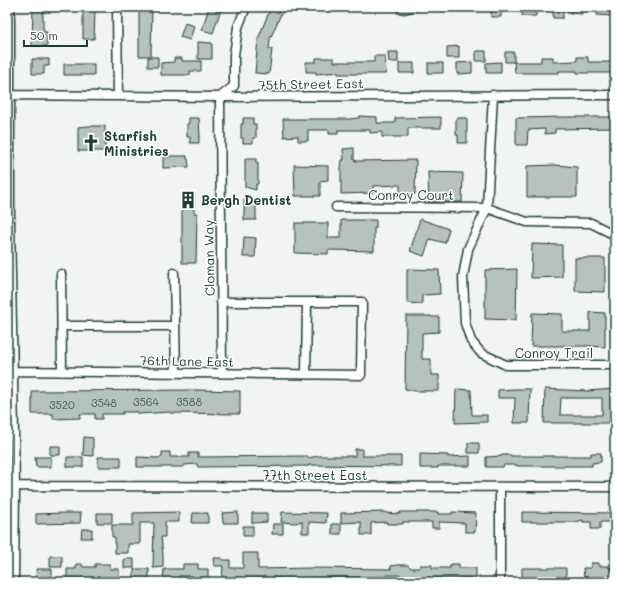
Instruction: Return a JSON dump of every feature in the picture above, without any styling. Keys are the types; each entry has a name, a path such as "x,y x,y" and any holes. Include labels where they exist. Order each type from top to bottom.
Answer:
{"street":[{"path":"10,7 8,223 15,486 14,582"},
{"path":"117,7 118,96"},
{"path":"220,97 234,86 234,55 238,27 246,7"},
{"name":"Conroy Trail","path":"493,94 486,208 468,249 463,277 465,323 471,341 481,352 506,365 615,365"},
{"name":"75th Street East","path":"9,95 220,97 615,94"},
{"name":"Cloman Way","path":"220,97 222,373"},
{"name":"Conroy Court","path":"336,207 486,208"},
{"path":"486,208 527,222 592,223 615,235"},
{"path":"174,273 176,373"},
{"path":"61,274 62,372"},
{"path":"221,302 307,302 306,374"},
{"name":"76th Lane East","path":"13,371 361,375 362,302 307,302"},
{"path":"62,326 174,326"},
{"name":"77th Street East","path":"15,486 615,487"},
{"path":"500,487 500,582"}],"building":[{"path":"33,7 43,7 43,27 44,32 47,32 47,46 32,46"},
{"path":"139,7 152,7 151,56 139,56"},
{"path":"209,7 221,9 213,33 202,30"},
{"path":"271,7 286,7 281,14 270,39 269,49 272,49 269,74 255,73 258,39"},
{"path":"397,7 422,7 422,9 405,14 397,13"},
{"path":"491,7 501,8 501,17 491,17"},
{"path":"522,7 536,7 536,16 522,16"},
{"path":"567,7 582,7 582,14 567,13"},
{"path":"597,7 611,7 611,16 597,15"},
{"path":"553,9 563,9 563,18 553,18"},
{"path":"83,10 95,10 94,39 83,39"},
{"path":"185,23 194,26 190,40 180,37"},
{"path":"198,42 212,43 212,59 198,59"},
{"path":"459,46 459,58 447,58 447,47"},
{"path":"476,51 486,51 486,61 476,61"},
{"path":"388,52 398,52 398,62 389,62"},
{"path":"505,52 514,52 514,62 505,62"},
{"path":"374,56 385,56 386,74 338,74 338,72 316,74 316,72 306,72 306,62 316,62 316,58 334,58 334,62 374,62"},
{"path":"148,57 158,57 158,67 148,67"},
{"path":"541,57 553,57 553,62 577,61 577,57 588,57 588,62 615,62 615,73 577,73 577,71 559,71 559,73 515,73 514,62 541,62"},
{"path":"174,58 182,58 182,61 201,61 201,71 190,71 190,75 161,75 161,63 174,62"},
{"path":"32,59 49,59 49,66 44,66 44,74 32,74"},
{"path":"472,62 472,73 457,74 457,63"},
{"path":"501,62 501,73 486,73 486,63"},
{"path":"399,63 414,63 414,73 399,73"},
{"path":"428,63 443,63 443,73 428,73"},
{"path":"64,64 94,64 94,75 64,75"},
{"path":"359,116 377,117 377,123 395,123 395,118 441,117 441,128 408,128 408,137 382,137 382,132 370,133 370,130 338,130 338,134 329,134 329,130 308,130 308,141 298,141 298,136 284,137 283,119 349,119 359,118"},
{"path":"615,117 615,128 555,129 555,133 545,134 545,129 528,130 527,145 516,145 516,118"},
{"path":"189,118 199,118 199,143 190,143 190,137 187,137 187,124 189,123"},
{"path":"243,118 253,118 253,124 256,124 256,138 253,138 253,143 243,143 243,138 241,138 241,124 243,124"},
{"path":"456,118 467,118 467,143 458,143 458,135 456,135"},
{"name":"Starfish Ministries","path":"105,126 105,151 78,151 78,127"},
{"path":"354,148 354,160 357,161 416,160 415,194 400,194 400,185 373,186 373,193 341,194 341,169 342,160 344,160 343,149"},
{"path":"168,156 187,156 189,167 163,168 163,158 167,158"},
{"path":"245,159 256,159 256,163 258,163 258,184 256,184 256,190 245,187"},
{"path":"294,165 328,166 328,180 320,181 320,196 295,196"},
{"path":"556,165 577,167 577,197 527,197 527,166"},
{"path":"428,172 463,173 462,202 429,202"},
{"path":"182,193 194,193 194,213 197,213 196,263 182,263"},
{"path":"244,200 256,200 256,220 244,220"},
{"path":"420,219 449,229 445,243 430,239 424,256 410,251"},
{"path":"341,220 376,220 376,228 374,228 374,251 328,250 328,254 295,253 295,223 328,223 328,238 341,238"},
{"path":"244,237 256,238 255,257 243,257"},
{"path":"532,244 562,245 562,277 531,278"},
{"path":"575,258 605,258 605,292 575,291"},
{"path":"407,269 439,270 440,294 422,295 422,304 407,303"},
{"path":"517,269 516,320 485,319 485,270"},
{"path":"590,312 605,313 605,347 531,346 532,313 562,314 562,331 590,331"},
{"path":"406,316 439,317 439,332 422,333 422,359 431,359 431,375 439,375 439,391 414,391 405,389"},
{"path":"456,389 471,390 472,415 487,415 487,422 455,423"},
{"path":"530,389 529,423 514,423 515,398 498,398 498,390"},
{"path":"545,389 587,391 615,389 615,423 544,423","holes":["561,398 602,398 602,415 560,415"]},
{"path":"32,391 240,391 240,414 170,412 138,414 138,412 123,412 123,414 102,414 102,419 95,419 95,414 80,414 80,418 53,419 53,414 32,414"},
{"path":"84,437 93,438 93,456 83,455"},
{"path":"468,443 479,443 479,453 468,453"},
{"path":"50,446 60,446 60,455 50,455"},
{"path":"355,449 362,449 362,456 401,456 401,466 309,465 198,467 197,464 184,465 184,467 137,467 137,457 158,458 162,457 162,452 170,452 170,457 189,457 189,453 198,453 198,457 308,456 308,458 318,456 355,456"},
{"path":"591,453 601,453 601,462 592,463 592,466 504,465 503,467 486,467 486,457 502,455 591,456"},
{"path":"420,454 448,455 448,457 470,456 470,466 438,466 438,468 420,468"},
{"path":"35,457 51,457 51,467 36,467"},
{"path":"67,457 83,457 83,467 67,467"},
{"path":"98,457 121,457 121,467 98,467"},
{"path":"179,512 179,522 165,522 165,537 161,537 163,567 153,568 154,523 140,523 140,544 128,544 128,553 115,553 115,537 112,537 112,525 133,525 133,513"},
{"path":"238,512 238,523 223,523 222,513"},
{"path":"282,512 327,513 326,523 309,522 309,533 302,533 302,521 295,523 281,522"},
{"path":"386,512 400,514 400,512 438,512 438,514 452,514 452,512 476,513 475,532 465,532 465,523 439,522 439,528 432,528 432,522 403,522 403,524 387,524 387,522 371,523 371,535 361,535 361,522 341,523 341,513"},
{"path":"522,512 615,513 615,522 600,522 600,529 591,529 591,522 583,522 583,520 575,522 522,522"},
{"path":"81,513 80,523 36,524 36,514"},
{"path":"97,513 112,513 112,523 97,523"},
{"path":"193,513 208,513 208,523 192,523"},
{"path":"252,513 267,513 267,522 252,523"},
{"path":"273,524 283,524 283,534 272,534"},
{"path":"332,524 341,524 341,534 332,534"},
{"path":"243,526 253,526 253,536 243,536"},
{"path":"82,529 92,529 92,538 81,538"},
{"path":"243,553 258,553 258,569 391,569 391,566 397,565 408,565 411,568 420,568 420,565 432,565 432,568 450,568 450,564 459,564 459,568 476,568 476,579 399,578 400,575 386,575 386,578 341,577 222,579 223,566 214,566 213,558 230,560 230,568 243,568"},
{"path":"50,556 62,556 62,567 50,567"},
{"path":"124,559 134,559 134,568 124,568"},
{"path":"591,563 599,563 599,566 609,566 609,568 615,568 615,578 584,578 583,568 591,568"},
{"path":"76,564 82,564 83,567 95,567 95,564 110,564 110,569 119,569 119,578 67,579 67,569 76,569"},
{"path":"183,564 198,564 198,569 208,569 208,579 193,579 193,576 179,576 179,579 163,579 164,569 183,569"},
{"path":"522,568 566,568 566,578 522,579"},
{"path":"36,569 52,569 52,579 37,579"},
{"path":"134,569 149,569 149,579 134,579"}],"place":[{"name":"Starfish Ministries","path":"91,143"},
{"name":"Bergh Dentist","path":"188,200"}]}
